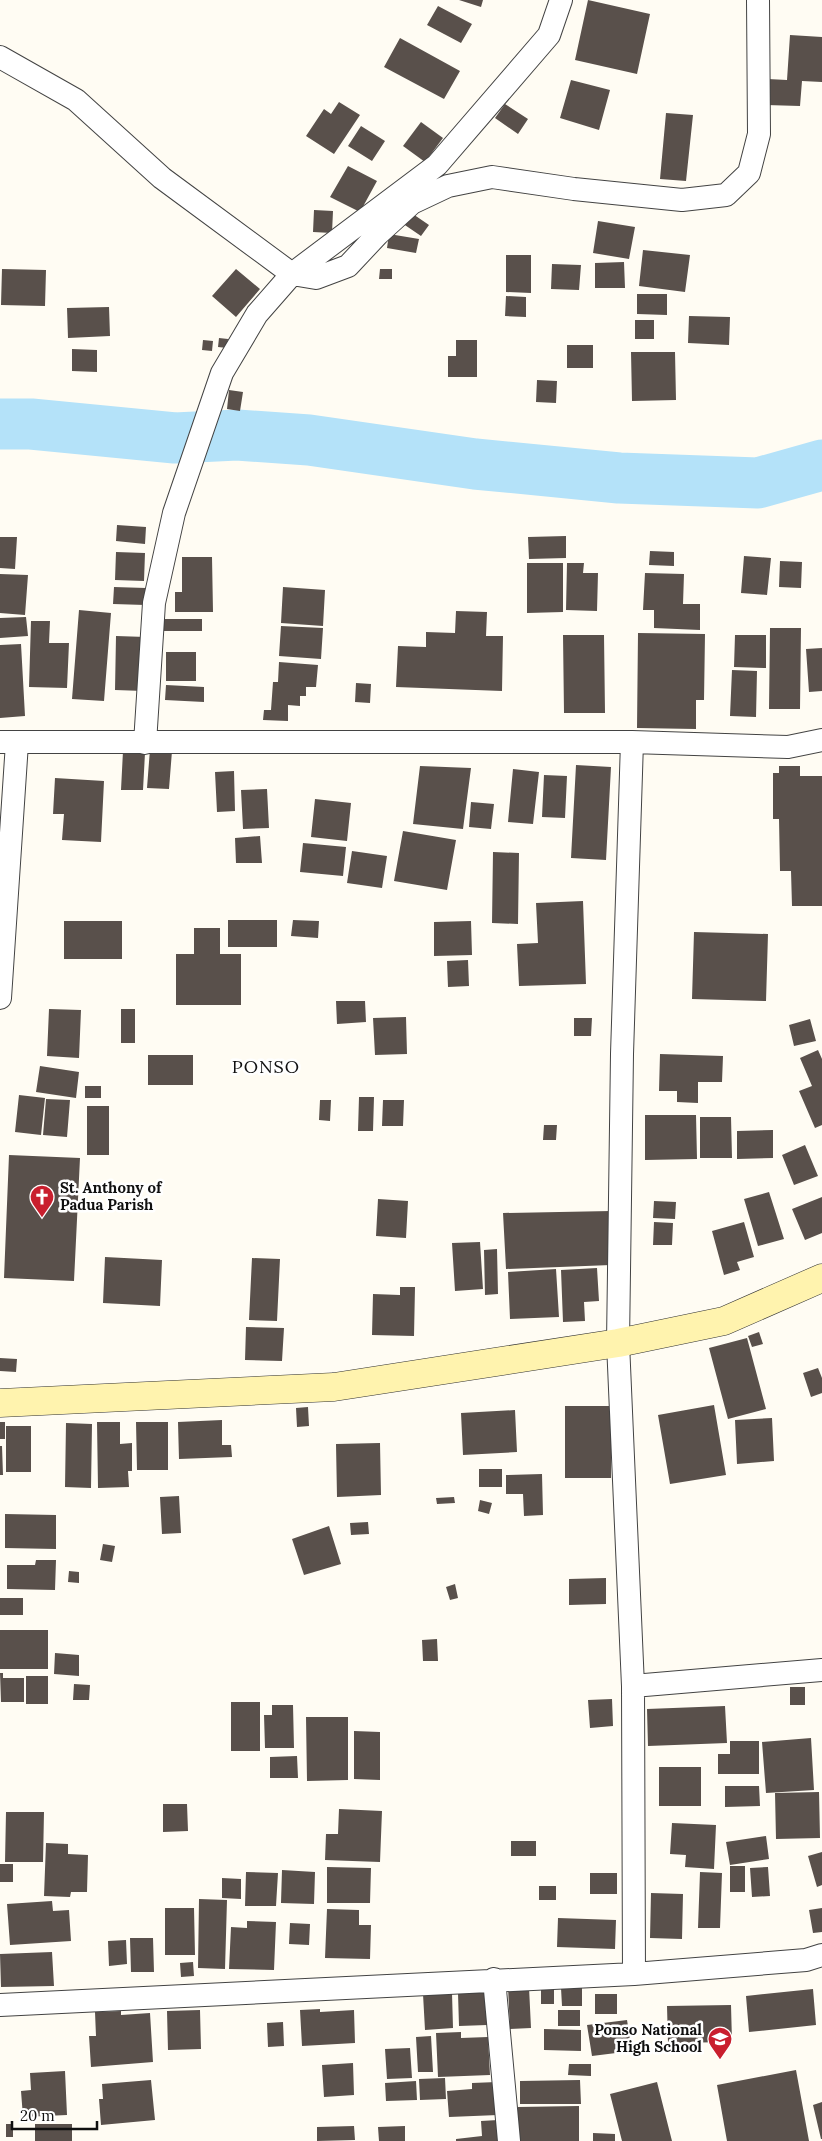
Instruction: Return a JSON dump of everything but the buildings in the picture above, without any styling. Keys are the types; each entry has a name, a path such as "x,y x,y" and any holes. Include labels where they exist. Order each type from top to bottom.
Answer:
{"main road":[{"path":"0,1402 334,1387 618,1343 724,1321 822,1278"}],"street":[{"path":"145,743 154,603 174,514 222,373 257,314 292,274 438,165 549,35 561,0"},
{"path":"0,57 76,100 162,178 292,274 316,278 348,266 412,202 448,186 492,177 574,189 682,200 726,196 749,173 759,134 758,0"},
{"path":"0,998 8,743 632,742 788,747 822,740"},
{"path":"632,742 622,1054 618,1343 633,1686 634,1974"},
{"path":"633,1686 822,1670"},
{"path":"0,2004 634,1974 806,1960 822,1955"},
{"path":"494,1980 509,2141"}],"waterway":[{"path":"0,424 31,424 175,438 237,435 309,440 475,464 619,478 758,483 822,465"}],"place":[{"name":"St. Anthony of Padua Parish","path":"42,1218"},
{"name":"Ponso National High School","path":"720,2060"}],"district":[{"name":"PONSO","path":"266,1067"}]}
